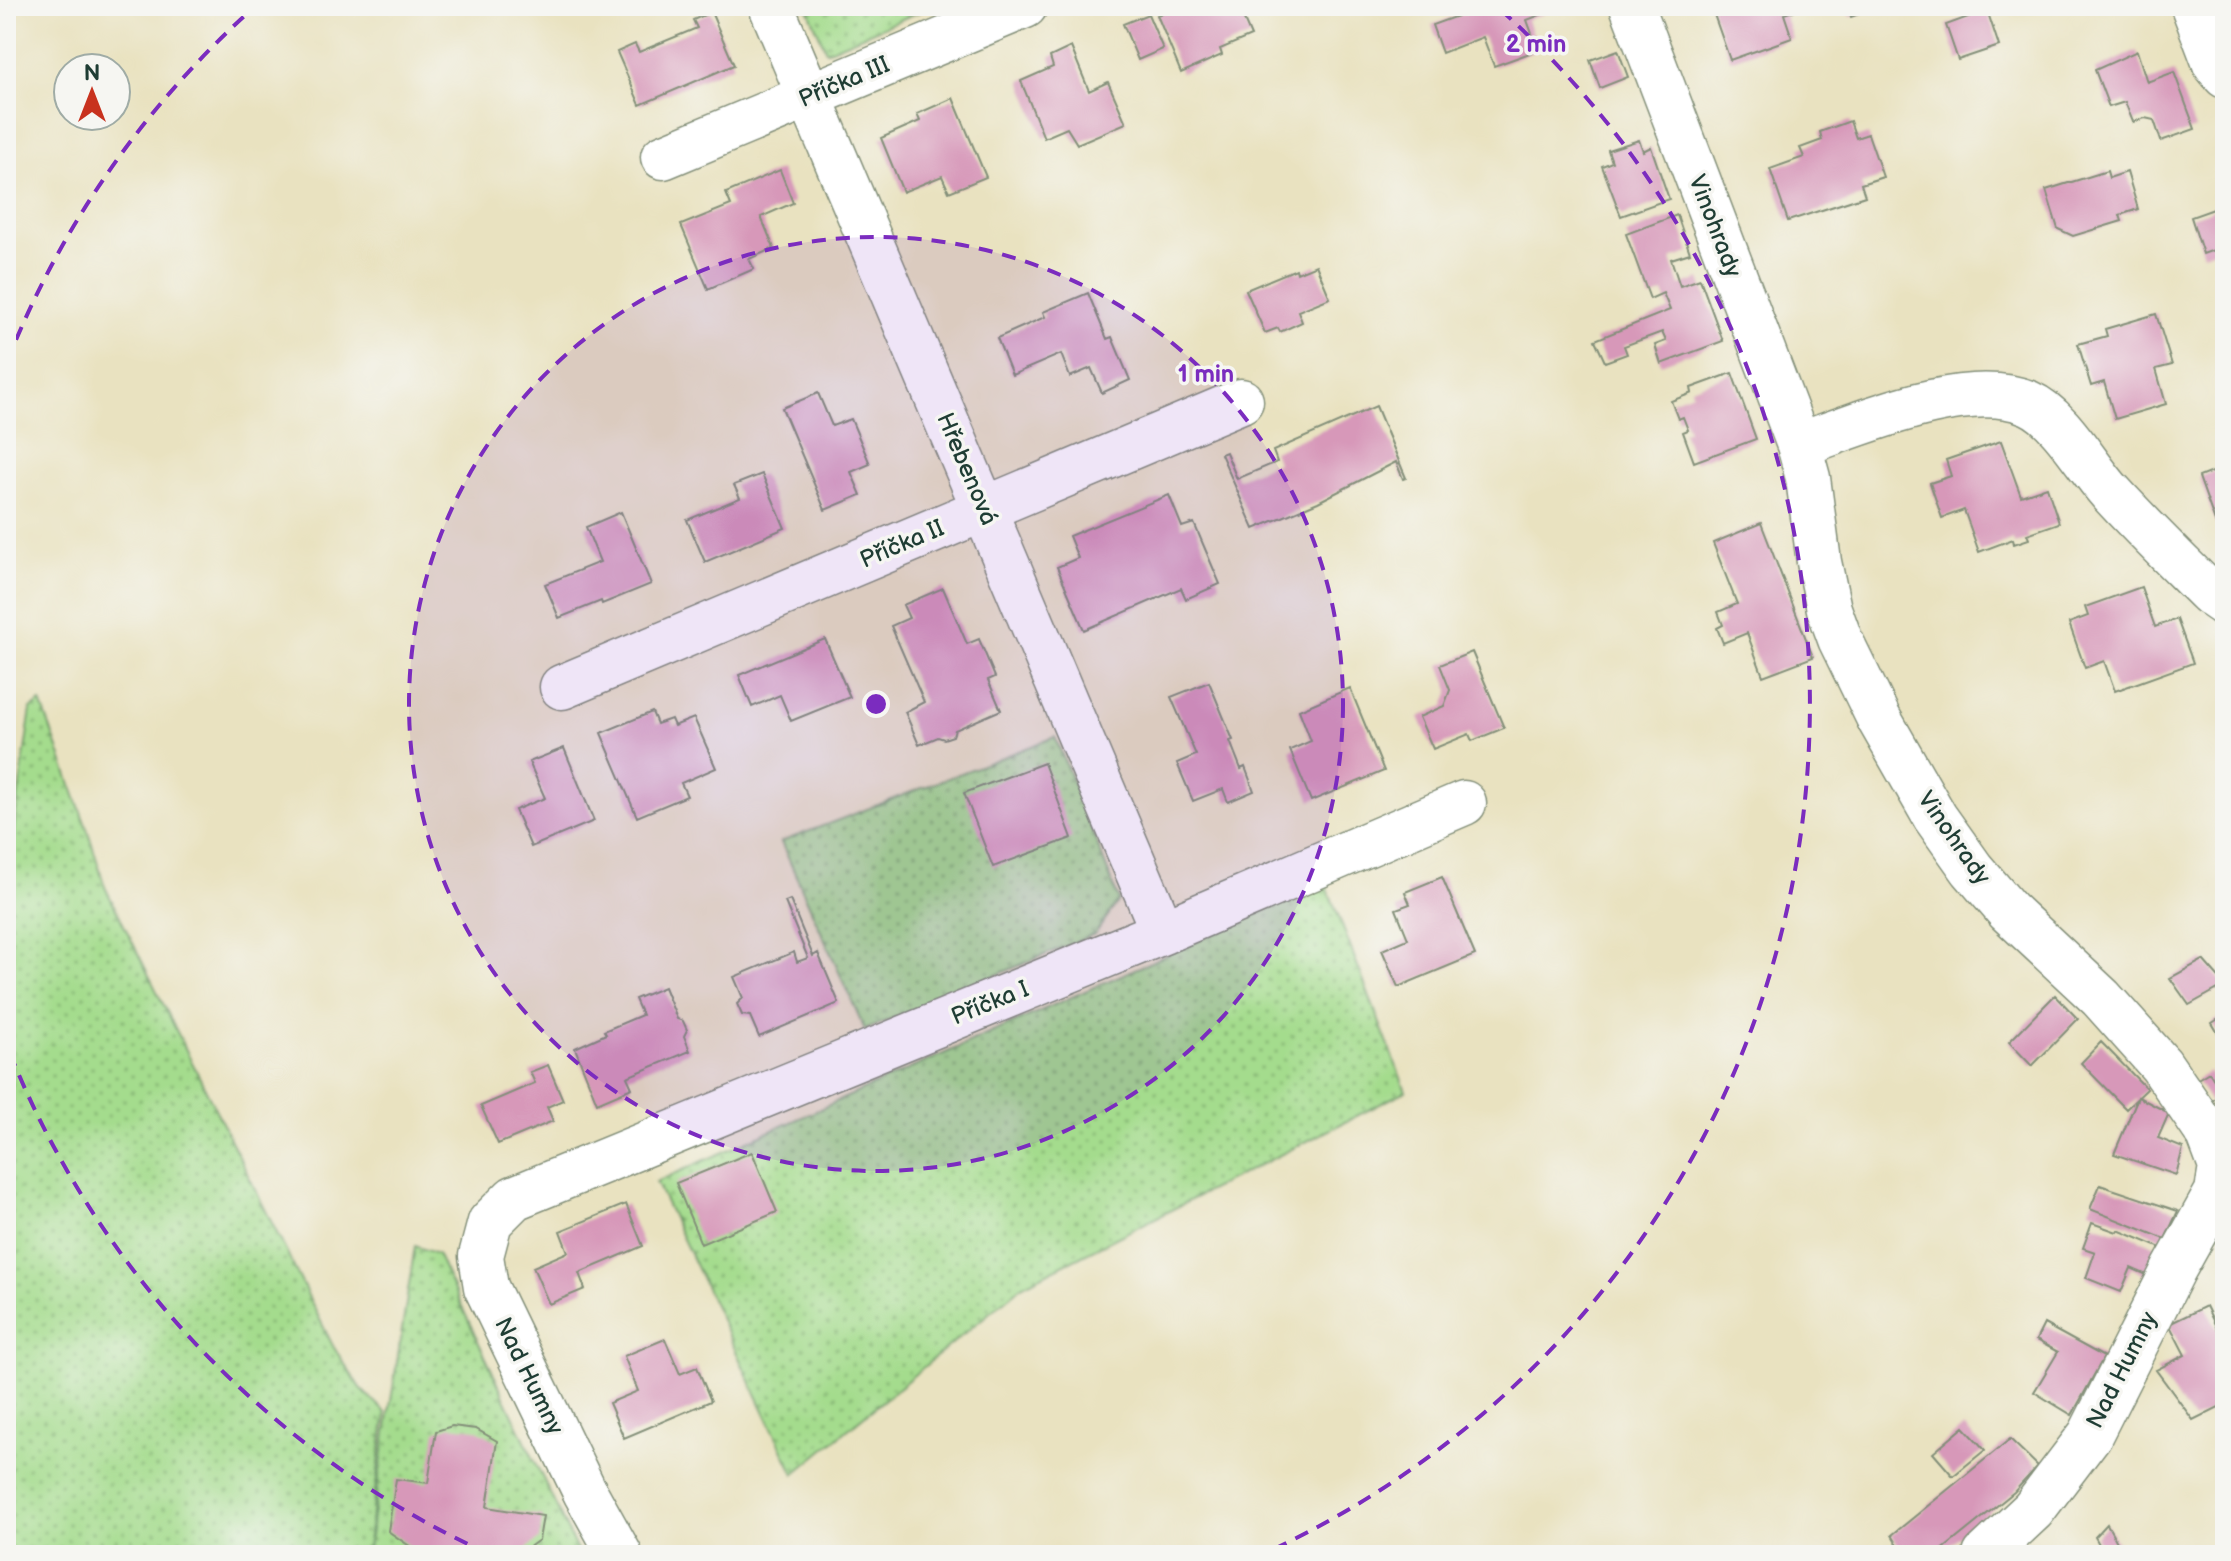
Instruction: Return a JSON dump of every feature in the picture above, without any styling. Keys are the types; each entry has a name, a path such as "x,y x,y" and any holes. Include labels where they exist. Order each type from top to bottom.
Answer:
{"street":[{"name":"Hřebenová","path":"771,6 1163,932"},
{"name":"Příčka III","path":"663,157 1025,6"},
{"name":"Vinohrady","path":"1632,6 1799,445 1808,478 1819,562 1829,609 1840,639 1879,719 1935,817 1972,869 2008,911 2101,998 2161,1065 2209,1135 2223,1166"},
{"path":"2193,6 2215,64 2225,76"},
{"path":"1799,445 1878,418 1951,399 2001,396 2030,404 2050,418 2109,491 2209,593 2225,604"},
{"name":"Příčka II","path":"562,687 1241,401"},
{"name":"Příčka I","path":"514,1198 1163,932 1464,803"},
{"name":"Nad Humny","path":"1985,1555 2033,1510 2090,1435 2174,1269 2217,1192 2223,1166"},
{"name":"Nad Humny","path":"514,1198 490,1222 481,1256 486,1287 585,1492 620,1555"}],"green space":[{"path":"807,6 933,6 826,51"},
{"path":"41,702 105,887 333,1346 360,1388 386,1413 366,1555 6,1555 6,882 31,709"},
{"path":"1055,737 1119,900 1095,934 865,1030 781,842"},
{"path":"1326,884 1406,1091 1023,1285 794,1474 656,1182"},
{"path":"415,1246 437,1254 579,1555 367,1555"}],"building":[{"path":"1178,6 1238,6 1251,36 1220,49 1222,55 1181,73 1157,15"},
{"path":"1485,6 1563,6 1527,20 1538,50 1494,66 1483,37 1442,53 1432,25"},
{"path":"1711,6 1806,6 1784,14 1792,38 1730,60"},
{"path":"1848,6 1881,6 1851,17"},
{"path":"1987,10 1999,46 1958,60 1946,25"},
{"path":"711,12 734,65 640,105 617,52 635,44 639,52 697,28 693,20"},
{"path":"1148,14 1163,49 1138,60 1123,24"},
{"path":"1071,47 1089,91 1108,82 1126,123 1077,144 1067,128 1044,138 1021,81 1053,67 1050,57"},
{"path":"1618,50 1628,77 1600,88 1590,60"},
{"path":"2137,51 2147,82 2174,72 2195,129 2161,141 2154,120 2145,118 2133,122 2125,102 2109,107 2095,70"},
{"path":"953,98 986,177 949,192 942,176 903,192 881,138 920,121 917,114"},
{"path":"1850,121 1856,138 1868,134 1883,177 1861,184 1865,196 1788,221 1770,169 1804,157 1800,148 1822,140 1820,132"},
{"path":"1639,140 1643,151 1651,147 1669,199 1621,216 1602,166 1612,162 1608,150"},
{"path":"780,170 793,203 761,217 774,248 749,259 754,269 708,289 681,225 731,205 726,193"},
{"path":"2107,171 2109,178 2127,172 2138,209 2120,215 2122,221 2073,236 2058,229 2046,190"},
{"path":"2225,205 2225,246 2203,254 2191,217"},
{"path":"1677,215 1690,253 1671,259 1680,286 1700,279 1723,341 1661,364 1655,345 1666,341 1662,332 1624,346 1627,354 1605,362 1595,340 1670,310 1663,293 1650,299 1626,234"},
{"path":"1316,265 1330,298 1298,311 1302,322 1280,332 1278,328 1265,333 1246,290 1296,269 1297,273"},
{"path":"1088,293 1107,339 1112,337 1130,380 1102,393 1091,368 1070,377 1061,354 1012,375 997,338 1045,317 1043,312"},
{"path":"2156,314 2172,365 2156,369 2166,404 2115,419 2104,382 2091,386 2078,344 2107,336 2105,329"},
{"path":"1732,373 1756,439 1694,462 1683,432 1688,430 1683,417 1678,419 1671,401 1692,393 1691,388"},
{"path":"818,393 832,426 851,419 870,464 851,472 861,495 825,510 782,408"},
{"path":"1376,406 1406,478 1403,479 1396,462 1318,502 1254,529 1221,454 1226,452 1237,479 1277,462 1273,451"},
{"path":"2001,441 2021,496 2047,487 2059,523 2027,534 2029,539 2014,544 2013,539 1979,552 1964,510 1942,518 1930,483 1951,476 1946,460"},
{"path":"2225,460 2225,528 2218,530 2199,477 2222,468 2220,462"},
{"path":"762,474 785,528 705,562 687,520 740,498 734,485"},
{"path":"1169,495 1182,527 1194,523 1220,584 1186,599 1181,588 1084,630 1057,567 1078,558 1069,536"},
{"path":"621,512 651,584 559,618 545,584 600,562 586,527"},
{"path":"1761,523 1813,657 1763,676 1747,633 1723,643 1717,628 1723,625 1718,612 1737,604 1713,543"},
{"path":"2141,587 2155,627 2177,619 2193,663 2115,691 2104,661 2085,668 2069,623 2088,616 2085,607"},
{"path":"943,588 967,644 979,639 995,677 988,680 1001,710 955,730 953,736 938,737 919,745 905,712 924,702 891,626 909,618 903,605"},
{"path":"825,639 850,697 791,721 780,695 752,707 739,675"},
{"path":"1472,652 1504,728 1472,741 1469,734 1433,749 1419,717 1444,706 1450,690 1440,665"},
{"path":"1209,682 1233,740 1230,741 1241,769 1245,767 1254,791 1228,802 1223,789 1193,801 1177,763 1196,755 1171,697"},
{"path":"1350,688 1384,771 1311,801 1290,750 1311,741 1299,710"},
{"path":"652,712 657,724 671,719 674,726 694,718 716,768 681,783 687,796 637,817 601,733"},
{"path":"564,748 594,821 531,847 515,810 545,798 529,762"},
{"path":"1044,763 1072,838 993,867 964,793"},
{"path":"1442,877 1475,955 1398,987 1382,950 1408,939 1396,909 1410,904 1405,892"},
{"path":"790,900 813,956 818,953 839,1003 759,1037 750,1016 742,1015 737,1004 743,998 734,977 794,952 797,962 808,958 785,902"},
{"path":"2203,960 2225,985 2189,1005 2170,978"},
{"path":"664,987 677,1019 683,1021 687,1030 684,1036 690,1051 627,1077 632,1088 597,1103 575,1048 606,1034 604,1031 642,1015 635,999"},
{"path":"2055,995 2078,1019 2032,1066 2009,1042"},
{"path":"2225,1015 2225,1045 2212,1023"},
{"path":"2101,1042 2147,1089 2126,1109 2081,1063"},
{"path":"548,1065 563,1100 547,1107 553,1121 498,1144 481,1106 535,1083 530,1072"},
{"path":"2209,1072 2223,1094 2210,1102 2196,1080"},
{"path":"2138,1097 2169,1113 2158,1138 2183,1148 2176,1175 2114,1154"},
{"path":"752,1152 777,1212 701,1244 676,1183"},
{"path":"2100,1185 2178,1211 2165,1239 2090,1209"},
{"path":"626,1204 643,1246 579,1273 585,1289 549,1304 533,1267 568,1252 560,1231"},
{"path":"2092,1223 2161,1248 2149,1276 2131,1268 2121,1292 2086,1278 2095,1252 2083,1248"},
{"path":"2206,1306 2225,1345 2225,1404 2193,1420 2156,1370 2185,1355 2169,1324"},
{"path":"2044,1324 2104,1357 2072,1415 2034,1392 2058,1352 2036,1340"},
{"path":"665,1339 680,1374 697,1367 711,1401 624,1438 609,1403 638,1391 624,1356"},
{"path":"452,1426 476,1429 497,1441 487,1507 543,1516 539,1540 516,1555 431,1555 411,1547 388,1531 396,1479 428,1483 436,1431"},
{"path":"1964,1427 1985,1450 1953,1476 1933,1453"},
{"path":"2010,1439 2038,1466 2014,1492 1936,1555 1904,1555 1892,1535"},
{"path":"2107,1524 2124,1555 2105,1555 2095,1537"}]}
